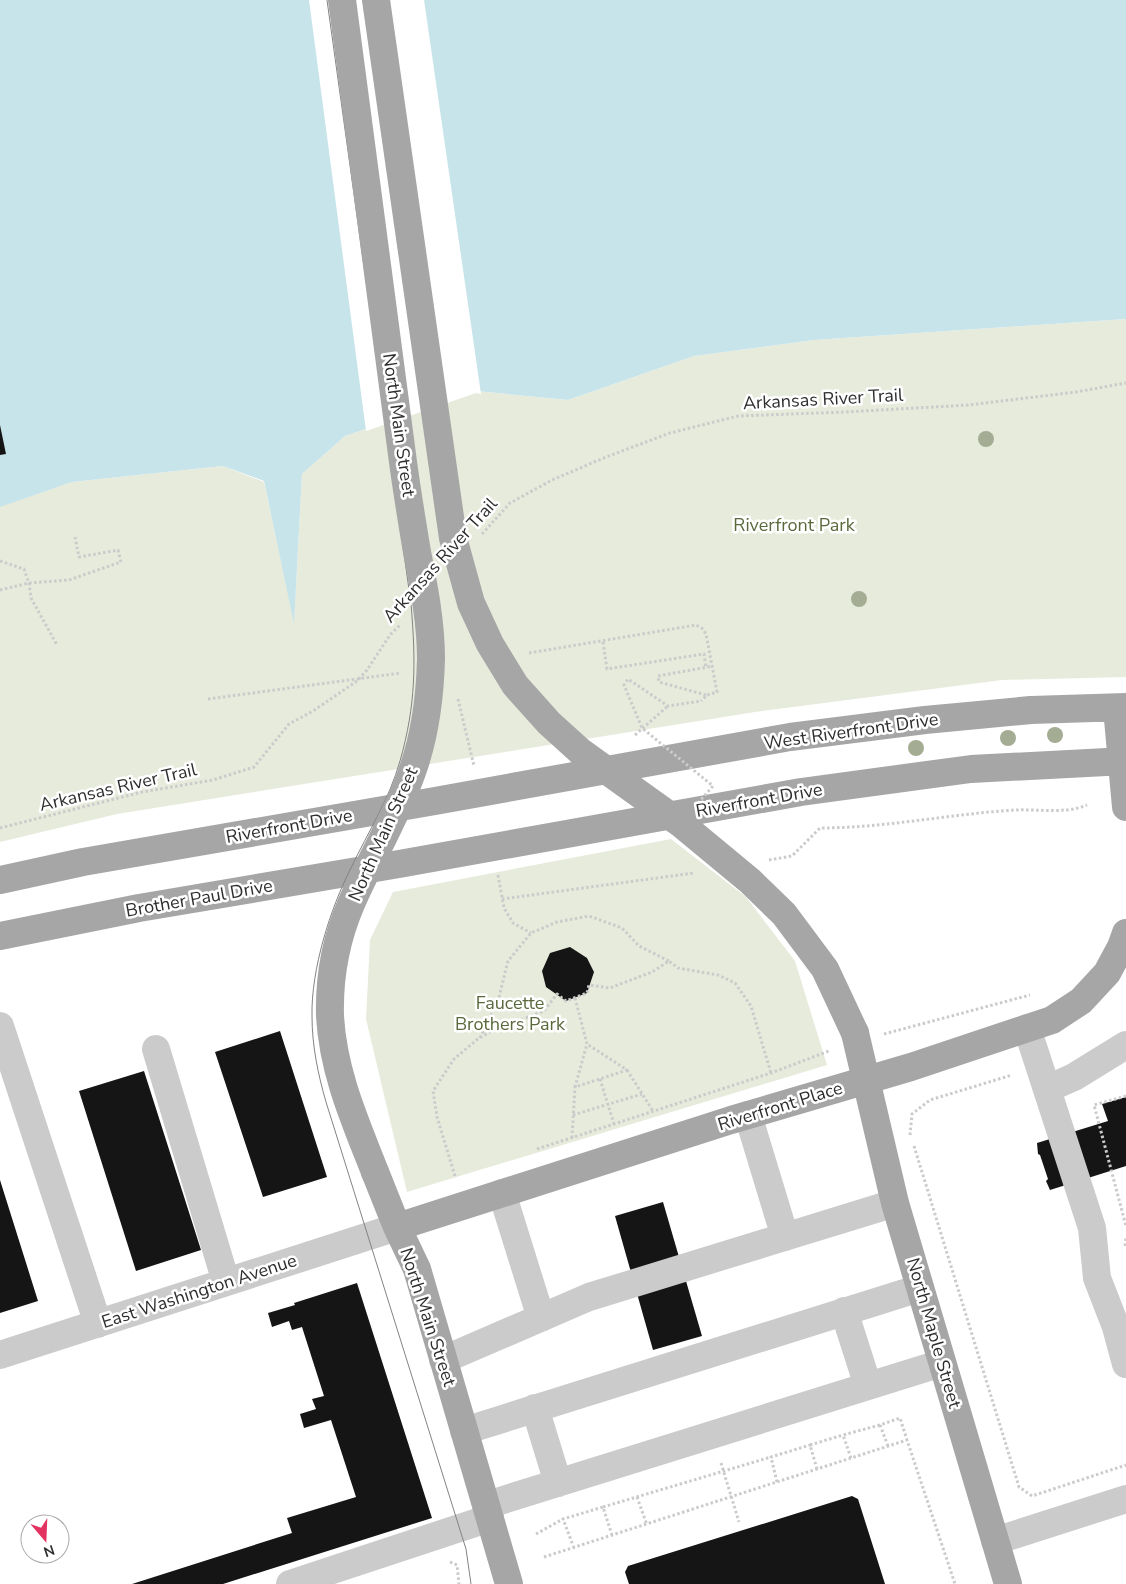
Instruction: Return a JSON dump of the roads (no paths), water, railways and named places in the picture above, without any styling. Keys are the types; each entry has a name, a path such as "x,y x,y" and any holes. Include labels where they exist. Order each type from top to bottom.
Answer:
{"main road":[{"name":"North Main Street","path":"342,0 410,515 428,615 431,658 428,702 422,740 413,771 351,905 341,932 334,961 330,991 330,1018 334,1053 342,1090 397,1228 416,1269 509,1584"},
{"name":"North Main Street","path":"376,0 453,538 471,603 486,636 515,685 549,723 581,752 680,823 750,881 784,914 824,969 845,1041 866,1080"},
{"path":"1122,708 1126,806"},
{"name":"West Riverfront Drive","path":"578,775 790,737 924,720 1031,710 1122,708"},
{"name":"Riverfront Drive","path":"399,864 801,792 892,779 972,769 1124,761"},
{"name":"Riverfront Drive","path":"0,880 83,862 578,775"},
{"name":"Brother Paul Drive","path":"0,936 148,906 399,864"},
{"name":"Riverfront Place","path":"397,1228 748,1115 911,1067 1056,1018 1081,1001 1107,972 1121,947 1126,933"},
{"name":"North Maple Street","path":"866,1080 895,1203 1008,1584"}],"street":[{"path":"0,1026 98,1324"},
{"path":"1027,1028 1092,1228 1096,1278 1116,1328 1126,1364"},
{"path":"1047,1089 1074,1077 1126,1045"},
{"path":"156,1049 226,1282"},
{"path":"748,1115 785,1237"},
{"path":"502,1193 541,1318"},
{"path":"443,1360 589,1297 895,1203"},
{"name":"East Washington Avenue","path":"0,1355 397,1228"},
{"path":"464,1431 920,1288"},
{"path":"844,1311 868,1386"},
{"path":"290,1584 489,1512 558,1483 942,1363"},
{"path":"535,1408 558,1483"},
{"path":"995,1541 1126,1500"}],"water":[{"path":"0,0 1126,0 1126,319 814,340 694,356 568,400 476,391 345,436 302,474 294,624 264,481 223,466 72,482 0,507"}],"tram line":[{"path":"327,0 411,604 414,664 412,702 400,761 384,803 343,884 323,940 318,960 313,998 313,1038 326,1102 466,1549 471,1584"}],"park label":[{"name":"Riverfront Park","path":"794,525"},
{"name":"Faucette Brothers Park","path":"510,1013"}]}
